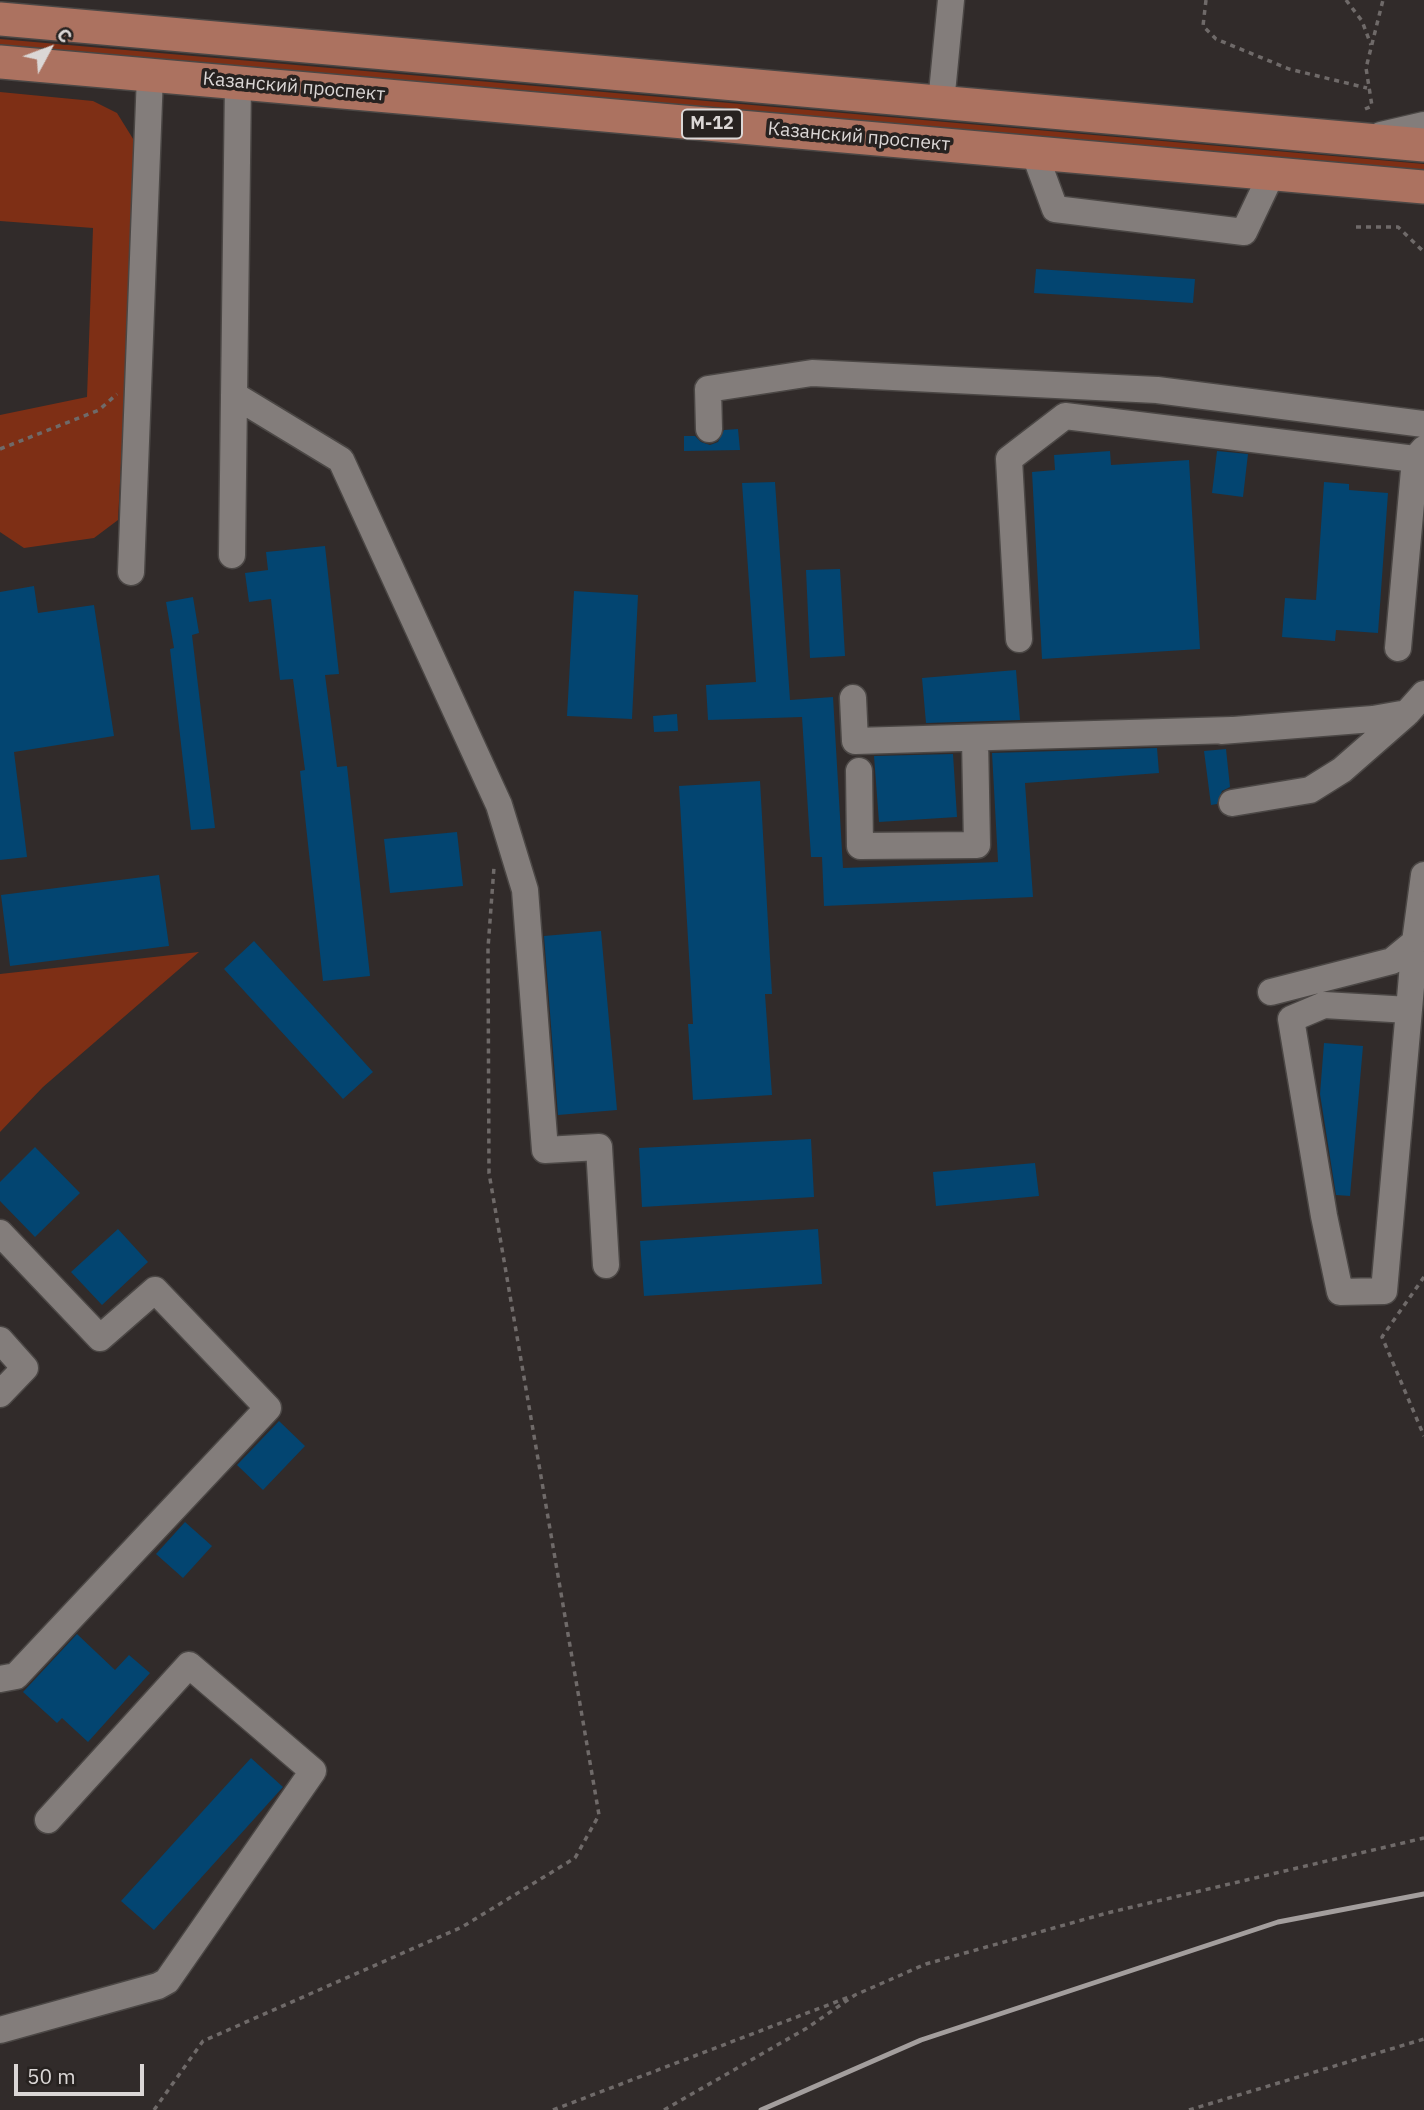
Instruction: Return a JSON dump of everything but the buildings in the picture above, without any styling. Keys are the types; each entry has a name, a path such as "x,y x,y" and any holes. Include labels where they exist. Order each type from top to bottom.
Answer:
{"main road":[{"name":"М-12","path":"0,19 941,103 1363,124 1424,145"},
{"name":"Казанский проспект","path":"0,62 1424,187"}],"street":[{"path":"941,103 951,0"},
{"path":"131,572 150,75"},
{"path":"232,555 237,83"},
{"path":"1363,124 1424,125"},
{"path":"1034,152 1055,209 1244,232 1272,173"},
{"path":"709,429 708,389 812,373 1157,390 1424,424"},
{"path":"234,395 341,460 499,805 525,890 545,1150 599,1147 606,1265"},
{"path":"1019,639 1009,459 1065,416 1419,454 1398,648"},
{"path":"853,698 855,741 1227,731 1373,719 1415,703"},
{"path":"1232,803 1310,790 1342,770 1415,703"},
{"path":"859,771 860,846 977,845 975,738"},
{"path":"1409,1010 1324,1005 1291,1019 1324,1216 1340,1292 1384,1291 1409,1010 1415,942 1424,875"},
{"path":"1271,992 1392,961 1415,942"},
{"path":"0,1233 100,1338 155,1290 268,1408 16,1676 0,1679"},
{"path":"0,1340 25,1368 0,1394"},
{"path":"0,2029 158,1986 167,1981 313,1771 189,1665 48,1820"}],"path":[{"path":"1206,0 1203,26 1216,38 1289,69 1367,88"},
{"path":"1346,0 1362,21 1372,47"},
{"path":"1363,124 1372,106 1367,88 1366,68 1383,0"},
{"path":"1356,227 1398,227 1424,252"},
{"path":"0,449 99,410 139,373"},
{"path":"154,2110 203,2041 462,1927 575,1858 599,1815 489,1173 488,948 495,857"},
{"path":"1424,1277 1382,1337 1424,1436"},
{"path":"553,2110 926,1964 1107,1913 1424,1839"},
{"path":"664,2110 807,2028 855,1994"},
{"path":"1189,2110 1424,2039"}],"shaded area":[{"path":"0,39 1424,164 1424,174 0,50"},
{"path":"0,92 93,101 117,113 135,142 135,200 118,520 94,538 24,548 0,532 0,415 87,397 93,228 0,221"},
{"path":"199,952 43,1087 0,1132 0,974"}],"railway":[{"path":"761,2110 921,2040 1278,1922 1424,1894"}]}
